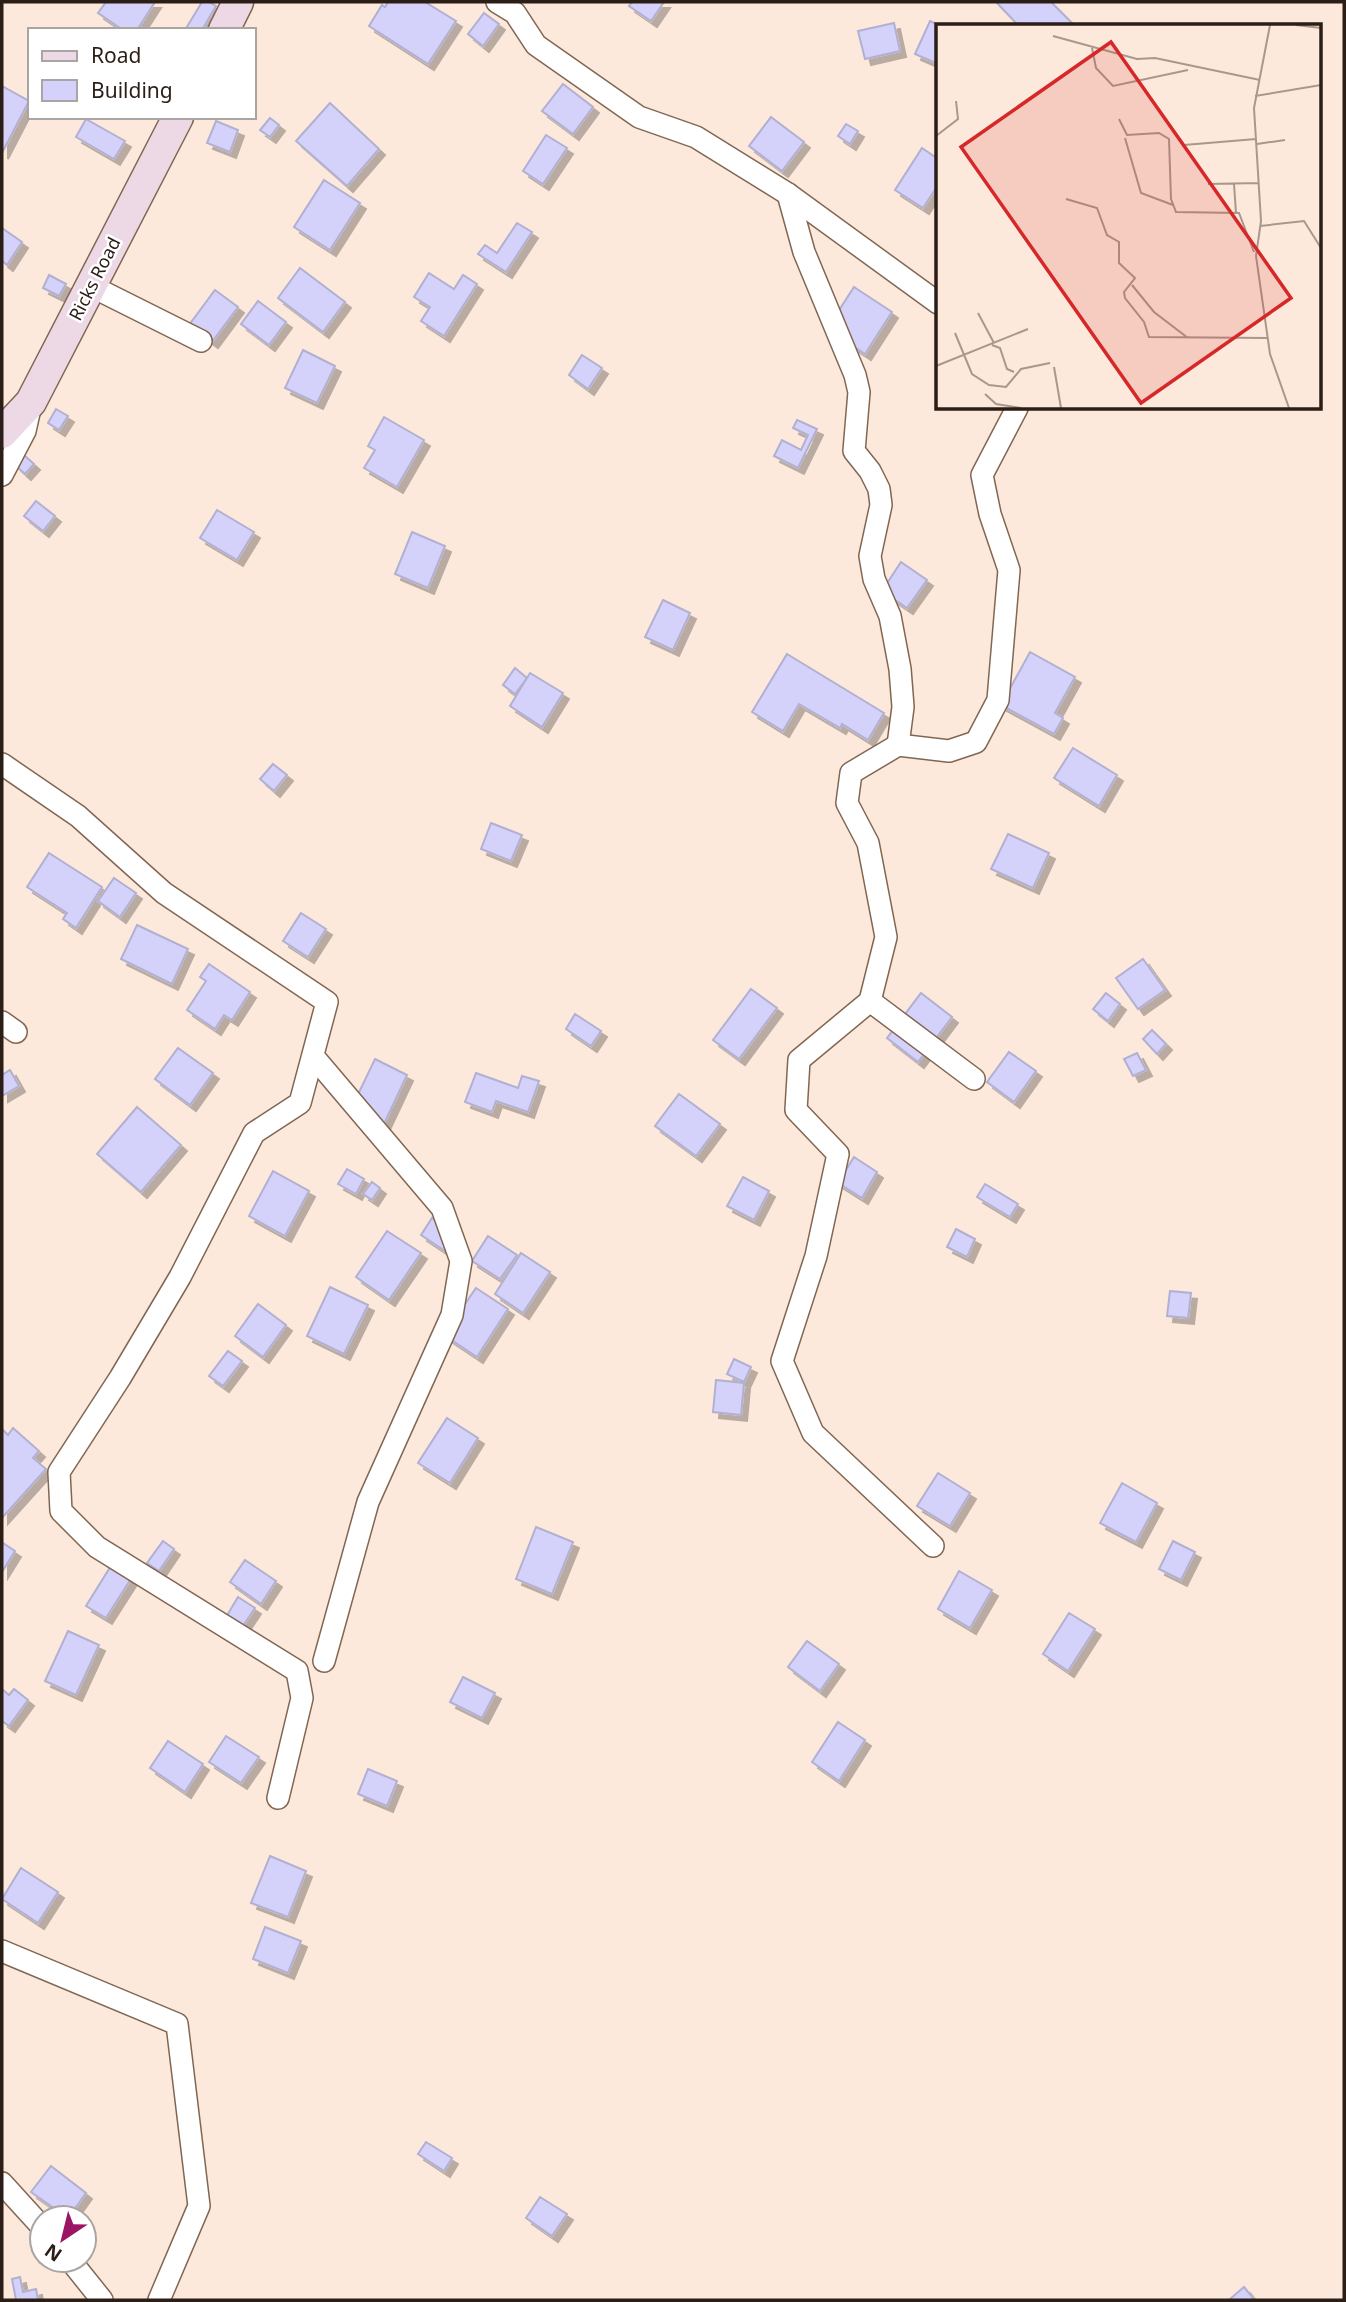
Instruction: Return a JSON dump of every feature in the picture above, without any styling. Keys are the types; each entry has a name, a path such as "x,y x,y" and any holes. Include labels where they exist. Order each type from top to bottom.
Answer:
{"street":[{"path":"224,28 238,2"},
{"path":"497,2 515,13 536,45 639,117 696,137 788,194 936,302"},
{"name":"Ricks Road","path":"2,433 31,402 177,119"},
{"path":"788,194 803,252 855,375 859,392 854,451 880,489 881,505 870,556 874,579 890,616 900,669 903,707 898,745"},
{"path":"91,286 201,341"},
{"path":"2,475 25,431 31,402"},
{"path":"933,1546 813,1433 782,1361 816,1256 838,1154 796,1110 799,1060 870,1001 886,937 868,843 847,803 850,774 898,745 949,751 976,742 998,700 1009,570 990,514 982,475 1016,410"},
{"path":"2,764 78,816 164,893 327,1002 300,1103 254,1133 180,1277 120,1378 59,1472 61,1511 97,1547 297,1671 302,1698 278,1798"},
{"path":"870,1001 974,1079"},
{"path":"313,1056 442,1208 461,1262 452,1315 368,1502 324,1661"},
{"path":"2,1951 177,2024 199,2206 159,2300"},
{"path":"2,2183 28,2212"},
{"path":"81,2274 102,2300"}],"building":[{"path":"106,2 155,2 138,28 120,28 98,13"},
{"path":"202,2 216,6 203,28 186,28"},
{"path":"388,2 425,2 456,21 428,64 369,26 382,5 385,7"},
{"path":"632,2 664,2 651,21 629,6"},
{"path":"996,2 1051,2 1073,24 1017,24"},
{"path":"484,13 499,24 483,46 468,34"},
{"path":"930,21 937,24 936,63 915,54"},
{"path":"894,23 900,51 865,59 858,31"},
{"path":"563,84 593,107 573,134 542,111"},
{"path":"2,86 28,103 2,153"},
{"path":"330,103 379,149 347,186 296,141"},
{"path":"771,117 804,142 782,171 749,146"},
{"path":"270,118 279,125 270,137 260,130"},
{"path":"86,119 125,141 114,159 76,137"},
{"path":"216,121 238,130 230,152 207,143"},
{"path":"846,124 858,131 850,144 838,136"},
{"path":"546,135 567,148 543,184 523,171"},
{"path":"922,148 936,158 936,188 923,208 895,190"},
{"path":"324,180 360,203 330,250 294,227"},
{"path":"517,223 532,232 506,272 478,254 485,245 497,253"},
{"path":"2,228 22,242 7,265 2,261"},
{"path":"300,268 345,302 323,332 278,298"},
{"path":"429,273 454,289 463,275 477,284 444,336 421,321 430,307 414,297"},
{"path":"49,275 66,284 59,296 43,288"},
{"path":"854,287 892,312 865,354 827,329"},
{"path":"215,290 238,307 212,342 189,325"},
{"path":"258,301 286,322 269,345 241,324"},
{"path":"303,350 335,366 317,403 285,388"},
{"path":"582,355 602,368 588,389 569,375"},
{"path":"56,409 68,416 59,430 48,423"},
{"path":"384,417 424,440 397,487 364,468 375,450 368,446"},
{"path":"797,420 817,429 798,468 774,456 782,440 801,450 808,435 793,428"},
{"path":"24,455 34,464 25,474 15,465"},
{"path":"36,501 55,516 43,531 24,516"},
{"path":"217,510 254,532 237,560 200,538"},
{"path":"412,532 445,546 428,588 395,574"},
{"path":"901,562 927,580 907,608 882,591"},
{"path":"663,600 690,613 673,650 645,637"},
{"path":"1030,652 1075,677 1055,713 1063,718 1054,734 1001,705"},
{"path":"787,654 884,713 868,740 842,724 840,728 799,704 783,731 752,712"},
{"path":"515,668 527,678 515,694 503,685"},
{"path":"530,673 563,693 542,727 510,706"},
{"path":"1073,748 1117,775 1099,806 1054,778"},
{"path":"273,764 287,775 274,791 260,779"},
{"path":"491,823 522,835 511,861 481,849"},
{"path":"1008,834 1049,853 1033,888 991,869"},
{"path":"49,853 102,887 76,928 63,919 67,913 27,887"},
{"path":"114,878 136,893 120,917 98,901"},
{"path":"301,913 326,929 308,957 283,941"},
{"path":"137,925 188,949 172,984 121,959"},
{"path":"1143,959 1165,990 1138,1009 1116,978"},
{"path":"209,964 250,992 232,1020 224,1015 215,1029 187,1010 206,981 200,977"},
{"path":"751,989 777,1008 739,1059 713,1040"},
{"path":"921,993 952,1017 918,1062 887,1038"},
{"path":"1106,993 1120,1004 1108,1021 1093,1009"},
{"path":"575,1014 601,1031 591,1046 566,1029"},
{"path":"1152,1030 1166,1044 1157,1054 1143,1039"},
{"path":"178,1048 213,1073 190,1105 155,1079"},
{"path":"1009,1052 1036,1071 1014,1102 987,1082"},
{"path":"1137,1053 1146,1070 1133,1076 1124,1059"},
{"path":"375,1059 407,1075 383,1126 350,1111"},
{"path":"10,1070 19,1086 2,1096 2,1075"},
{"path":"476,1073 518,1088 522,1076 539,1081 528,1112 496,1101 492,1112 465,1102"},
{"path":"679,1094 720,1124 696,1156 655,1126"},
{"path":"137,1107 181,1145 141,1192 97,1154"},
{"path":"854,1157 877,1172 862,1198 838,1183"},
{"path":"347,1169 364,1179 356,1194 338,1184"},
{"path":"273,1171 309,1191 285,1236 249,1216"},
{"path":"743,1177 769,1191 754,1220 727,1206"},
{"path":"372,1182 380,1188 372,1200 363,1194"},
{"path":"985,1184 1018,1204 1010,1217 977,1197"},
{"path":"432,1218 459,1236 448,1253 421,1235"},
{"path":"956,1229 975,1239 967,1257 947,1247"},
{"path":"387,1231 421,1253 389,1300 356,1277"},
{"path":"488,1236 517,1255 500,1279 472,1261"},
{"path":"521,1253 550,1272 523,1313 495,1294"},
{"path":"330,1287 368,1305 344,1354 307,1336"},
{"path":"476,1288 508,1309 477,1357 444,1335"},
{"path":"1170,1291 1191,1293 1188,1318 1167,1316"},
{"path":"258,1304 286,1325 263,1357 235,1336"},
{"path":"228,1351 242,1361 223,1386 209,1376"},
{"path":"734,1359 751,1367 744,1382 727,1374"},
{"path":"716,1380 744,1383 741,1415 713,1412"},
{"path":"447,1418 478,1438 450,1483 418,1463"},
{"path":"13,1428 39,1451 33,1458 46,1469 2,1518 2,1429 8,1435"},
{"path":"938,1473 970,1493 950,1526 917,1506"},
{"path":"1122,1483 1157,1503 1136,1542 1100,1523"},
{"path":"536,1527 573,1542 552,1594 516,1579"},
{"path":"163,1541 174,1549 159,1571 147,1563"},
{"path":"1173,1541 1195,1552 1181,1580 1159,1569"},
{"path":"3,1543 15,1551 2,1572 2,1546"},
{"path":"245,1560 276,1581 261,1604 230,1582"},
{"path":"114,1561 134,1574 106,1618 86,1606"},
{"path":"959,1571 992,1590 970,1628 938,1609"},
{"path":"238,1597 255,1608 241,1629 225,1619"},
{"path":"1069,1613 1095,1629 1068,1671 1043,1654"},
{"path":"68,1631 99,1645 76,1695 45,1681"},
{"path":"807,1641 839,1664 820,1691 788,1667"},
{"path":"463,1677 495,1693 482,1718 450,1702"},
{"path":"2,1689 9,1695 14,1689 28,1700 9,1726 2,1721"},
{"path":"838,1722 865,1740 839,1781 812,1762"},
{"path":"226,1736 259,1757 241,1783 209,1762"},
{"path":"168,1741 203,1764 185,1792 150,1768"},
{"path":"368,1769 397,1781 387,1806 358,1794"},
{"path":"270,1856 306,1871 288,1917 251,1903"},
{"path":"21,1868 58,1892 38,1923 2,1899"},
{"path":"265,1927 301,1941 288,1973 253,1959"},
{"path":"426,2142 452,2158 444,2171 418,2154"},
{"path":"51,2166 86,2193 78,2204 48,2204 31,2192"},
{"path":"540,2197 567,2214 552,2236 526,2218"},
{"path":"20,2277 23,2292 36,2289 38,2300 16,2300 12,2279"},
{"path":"1244,2287 1253,2298 1251,2300 1230,2299"}]}
